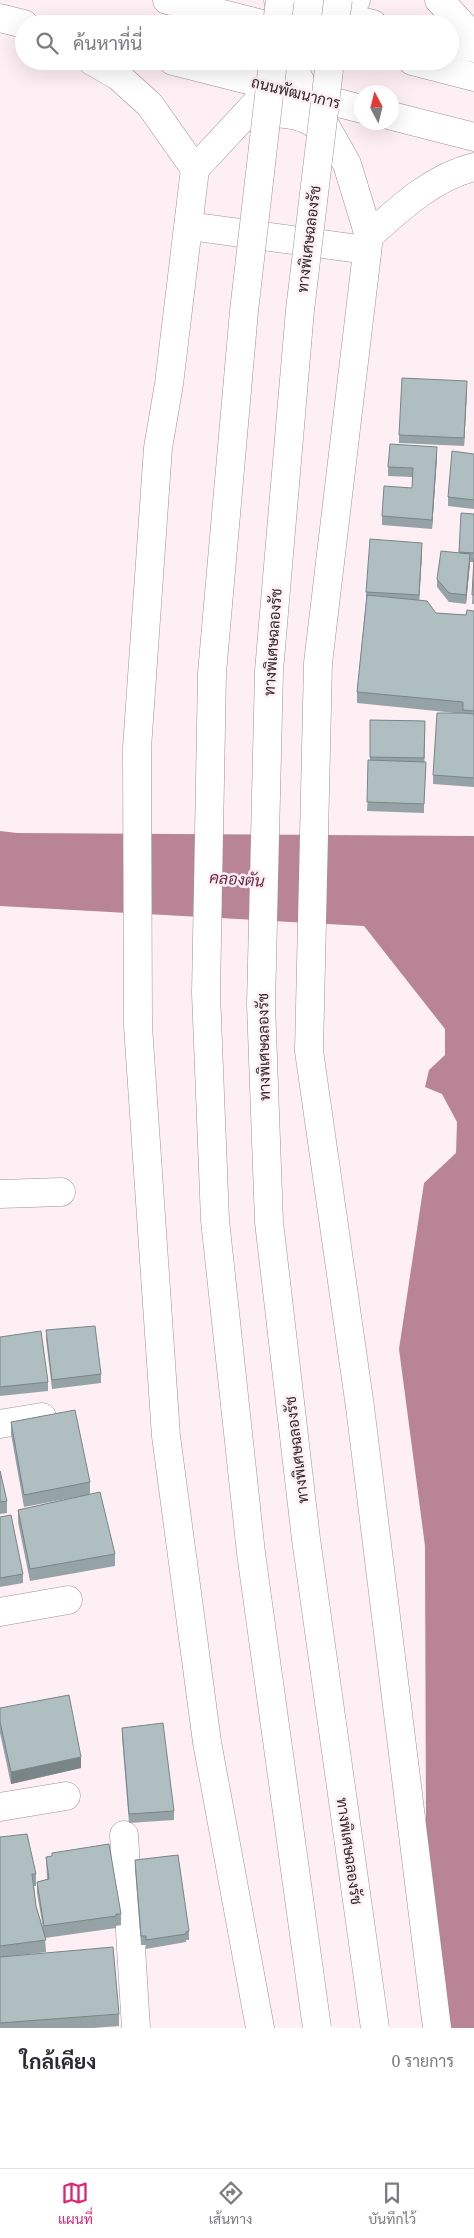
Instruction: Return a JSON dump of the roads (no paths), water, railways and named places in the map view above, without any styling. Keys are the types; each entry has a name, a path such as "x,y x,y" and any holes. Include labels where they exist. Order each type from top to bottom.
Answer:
{"main road":[{"path":"167,0 226,15"},
{"path":"255,0 263,15"},
{"path":"278,15 279,0 341,13"},
{"path":"439,0 453,15"},
{"path":"0,18 15,22"},
{"path":"459,21 474,37"},
{"path":"459,44 474,48"},
{"path":"108,70 118,76 150,106 195,169"},
{"path":"260,2028 207,1742 166,1436 138,1016 137,748 158,448 189,226 195,169 240,120 282,70"},
{"path":"284,70 244,311 212,674 206,993 215,1220 249,1533 317,2028"},
{"path":"287,70 308,95 347,164 368,243 318,663 310,1051 360,1407 436,2017"},
{"name":"ทางพิเศษฉลองรัช","path":"329,70 300,310 269,672 262,1004 269,1222 306,1539 375,2028"},
{"path":"447,70 474,77"},
{"name":"ถนนพัฒนาการ","path":"308,95 354,106"},
{"path":"240,120 260,114 280,114 304,118 330,135"},
{"path":"399,118 474,137"},
{"path":"368,243 402,207 453,172 474,167"},
{"path":"189,226 368,243"},
{"path":"0,1194 61,1192"},
{"path":"0,1424 42,1417"},
{"path":"0,1612 68,1600"},
{"path":"0,1807 66,1796"},
{"path":"124,1834 136,2028"}],"water":[{"name":"คลองตัน","path":"0,831 17,833 474,836 474,2028 450,2028 426,1827 425,1546 399,1349 424,1183 456,1153 457,1122 442,1094 425,1087 429,1070 445,1055 445,1029 364,926 0,906"}]}
